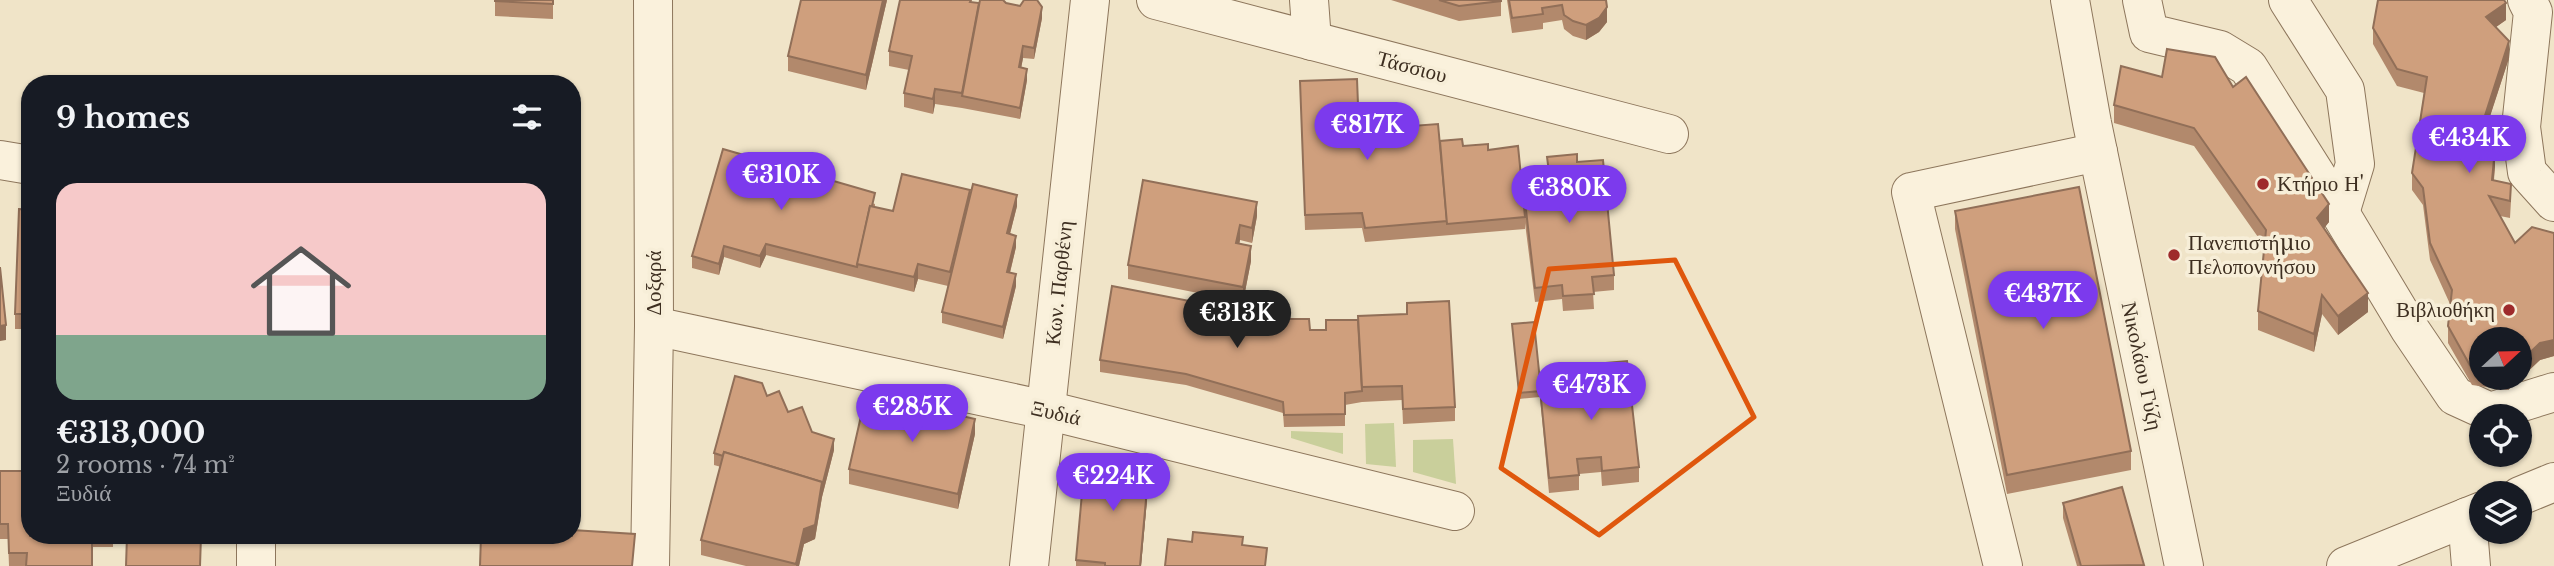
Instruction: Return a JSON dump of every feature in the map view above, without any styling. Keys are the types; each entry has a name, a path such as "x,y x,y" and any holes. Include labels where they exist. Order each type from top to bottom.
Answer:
{"street":[{"name":"Δοξαρά","path":"650,566 654,326 653,0"},
{"name":"Κων. Παρθένη","path":"1029,566 1090,0"},
{"name":"Τάσσιου","path":"1156,0 1669,134"},
{"path":"1308,0 1312,41"},
{"name":"Νικολάου Γύζη","path":"2070,0 2098,152 2184,566"},
{"path":"2142,0 2150,33 2220,50 2248,67 2409,328 2455,396 2490,412 2554,392"},
{"path":"2288,0 2345,90 2355,164 2340,213"},
{"path":"2527,0 2533,12 2521,127 2527,172 2554,202"},
{"path":"2003,566 1911,192 2098,152"},
{"path":"0,160 21,164"},
{"name":"Ξυδιά","path":"654,326 1046,410 1455,511"},
{"path":"2532,491 2554,482"},
{"path":"2346,566 2469,516"},
{"path":"256,566 257,544"},
{"path":"2471,566 2472,544"}],"highlighted area":[{"path":"1675,260 1754,417 1599,535 1501,468 1549,269"}],"green space":[{"path":"1394,423 1396,467 1366,464 1365,424"},
{"path":"1291,431 1343,433 1343,454 1291,438"},
{"path":"1453,439 1456,484 1413,472 1413,440"}],"building":[{"path":"553,0 553,4 495,1"},
{"path":"801,0 883,0 866,75 788,56"},
{"path":"900,0 971,0 970,2 979,3 962,93 935,89 933,99 904,93 912,56 889,51"},
{"path":"980,0 1003,0 1020,6 1024,0 1037,0 1042,7 1034,48 1023,46 1019,67 1027,69 1020,108 962,96"},
{"path":"1439,0 1501,0 1501,1 1459,6"},
{"path":"1509,0 1606,0 1607,7 1599,18 1586,25 1564,15 1562,5 1542,8 1543,14 1512,18"},
{"path":"2378,0 2504,0 2506,3 2486,17 2509,41 2482,125 2495,149 2492,180 2511,184 2510,201 2489,196 2515,243 2532,227 2554,233 2554,340 2540,343 2532,351 2532,327 2469,327 2469,364 2448,326 2452,290 2430,243 2423,188 2412,173 2427,77 2397,69 2373,28"},
{"name":"Κτήριο Η'","path":"2167,49 2215,57 2233,87 2246,77 2329,204 2317,218 2368,293 2338,316 2322,295 2314,334 2258,311 2266,230 2194,128 2114,105 2121,66 2162,77"},
{"path":"1357,79 1359,130 1438,124 1447,221 1365,228 1362,213 1305,215 1300,81"},
{"path":"1462,139 1463,146 1488,144 1488,150 1518,146 1525,217 1447,224 1440,141"},
{"path":"723,149 875,193 857,267 766,244 760,256 724,246 719,264 692,256"},
{"path":"1577,154 1577,162 1603,160 1614,275 1592,277 1594,294 1563,296 1562,285 1535,288 1522,175 1549,172 1547,157"},
{"path":"902,174 970,190 950,272 918,264 914,277 857,264 870,206 893,211"},
{"path":"1143,180 1257,202 1252,228 1240,225 1236,243 1251,246 1243,287 1128,265"},
{"path":"973,184 1017,195 1007,233 1016,236 1007,272 1016,274 1003,327 942,312"},
{"path":"2079,187 2131,451 2007,475 1955,211"},
{"path":"19,209 21,314 15,314"},
{"path":"0,267 6,325 0,326"},
{"path":"1112,286 1282,319 1309,319 1310,330 1326,330 1326,320 1358,320 1362,391 1345,393 1345,414 1284,415 1283,402 1186,374 1100,360"},
{"path":"1449,301 1455,407 1403,409 1402,386 1362,387 1358,316 1407,314 1407,303"},
{"path":"1534,322 1541,391 1519,393 1512,324"},
{"path":"1627,361 1639,467 1602,471 1601,457 1577,459 1579,475 1549,478 1540,389 1573,386 1574,395 1586,394 1584,365"},
{"path":"735,376 762,383 767,396 779,391 788,412 802,407 812,432 834,439 822,486 822,482 724,452 723,456 714,453"},
{"path":"866,394 975,419 958,494 849,469"},
{"path":"724,452 822,482 815,525 804,529 796,564 701,540"},
{"path":"1085,460 1149,466 1140,566 1105,566 1105,563 1076,560"},
{"path":"0,471 21,471 21,544 92,544 92,566 26,566 27,553 9,553 8,524 0,524"},
{"path":"2122,487 2144,565 2081,566 2063,503"},
{"path":"581,531 635,534 632,566 480,566 481,544 581,544"},
{"path":"1193,532 1243,537 1242,545 1267,548 1265,566 1165,566 1168,539 1192,542"},
{"path":"127,544 201,544 200,566 126,566"}],"place":[{"name":"Κτήριο Η'","path":"2263,184"},
{"name":"Πανεπιστήμιο Πελοποννήσου","path":"2174,255"},
{"name":"Βιβλιοθήκη","path":"2509,310"}]}
